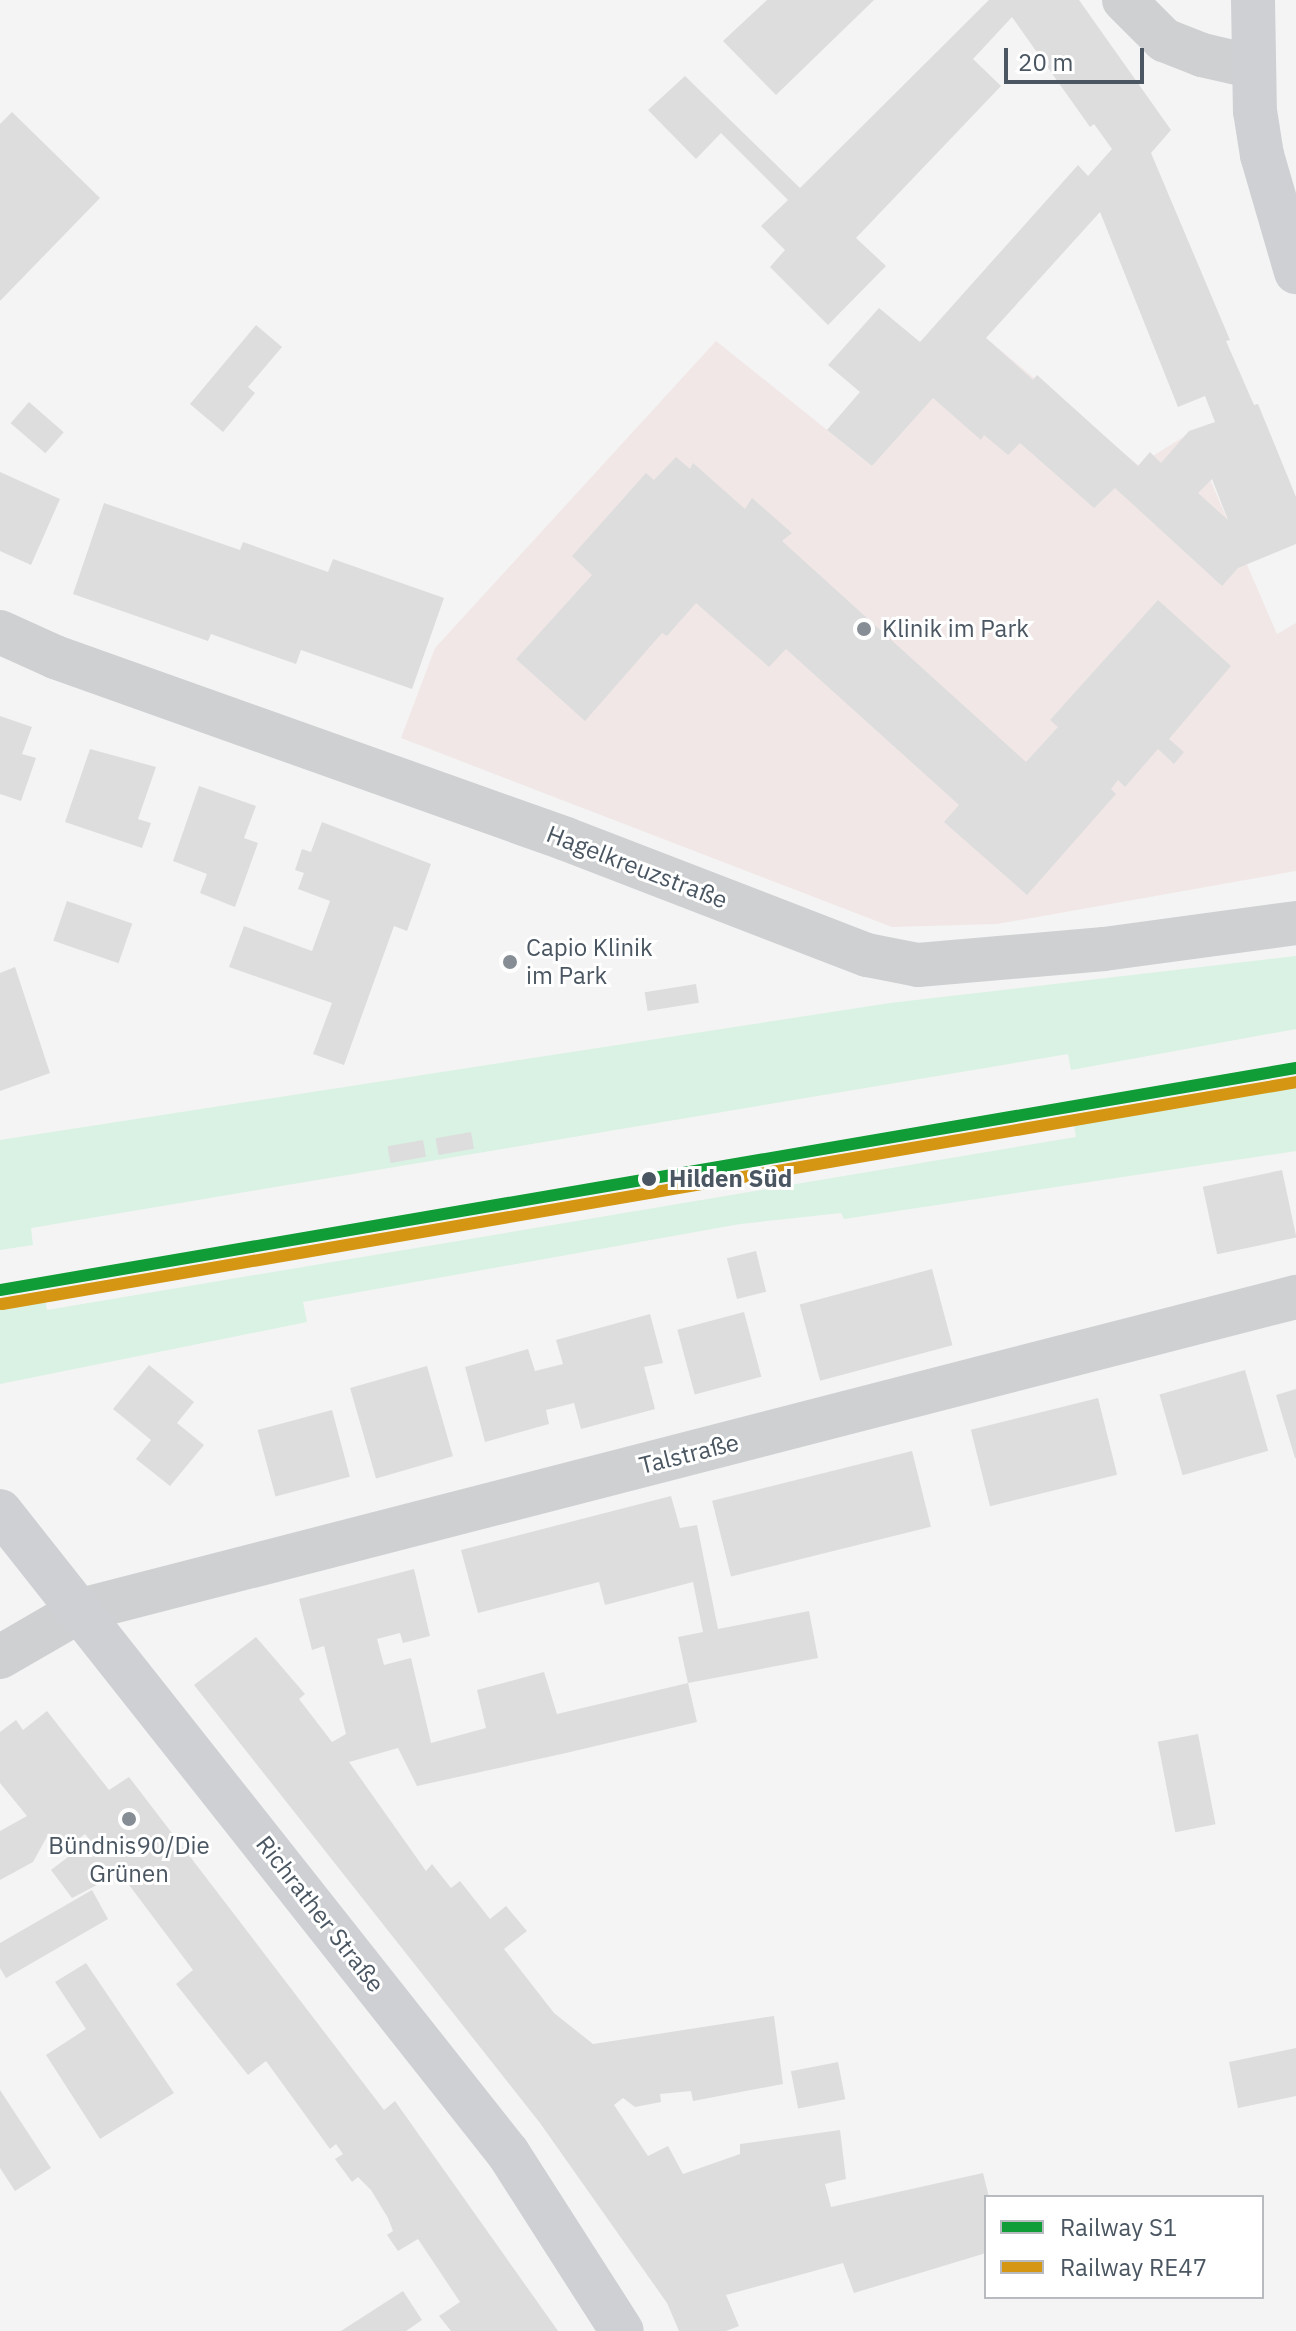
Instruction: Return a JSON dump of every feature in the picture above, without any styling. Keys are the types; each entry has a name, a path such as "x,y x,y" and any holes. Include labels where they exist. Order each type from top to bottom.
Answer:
{"main road":[{"path":"1253,0 1254,67 1262,155 1296,272"},
{"name":"Richrather Straße","path":"0,1511 508,2153 622,2331"}],"street":[{"path":"1124,0 1164,40 1202,55 1254,67"},
{"name":"Hagelkreuzstraße","path":"0,632 55,657 566,839 867,955 918,965 1104,949 1296,923"},
{"name":"Talstraße","path":"0,1657 81,1610 1296,1297"}],"shaded area":[{"name":"Klinik im Park","path":"986,338 1138,465 1190,433 1277,634 1296,623 1296,871 997,924 892,927 401,738 435,648 716,341 872,466"}],"green space":[{"path":"1296,956 1296,1029 1071,1070 1068,1054 31,1228 33,1245 0,1250 0,1140 890,1003"},
{"path":"1296,1083 1296,1151 844,1219 841,1213 740,1224 303,1302 307,1322 0,1384 0,1301 44,1293 47,1310 1076,1137 1073,1120"}],"building":[{"path":"767,0 874,0 776,95 723,41"},
{"path":"989,0 1079,0 1171,130 1151,153 1230,340 1226,341 1254,405 1258,404 1296,497 1296,544 1238,568 1222,586 1115,488 1094,508 1020,443 1008,455 984,435 981,440 933,398 872,466 827,430 860,392 828,365 879,308 920,342 1078,165 1088,176 1112,149 1094,124 1090,127 1012,17 973,59 1001,86 856,238 886,266 828,325 770,267 785,250 761,226 788,200 721,133 696,159 648,110 685,76 800,188","holes":["1100,212 1178,407 1205,396 1215,422 1189,431 1161,463 1150,452 1138,466 1037,375 1033,380 986,338","1212,479 1228,520 1198,493"]},
{"path":"12,112 100,198 0,301 0,124"},
{"path":"256,325 282,347 248,387 255,393 223,432 190,404"},
{"path":"29,402 64,432 45,453 11,423"},
{"path":"676,457 690,469 693,463 745,509 752,498 792,533 782,541 1026,762 1058,727 1050,720 1158,600 1231,666 1169,739 1184,752 1174,764 1158,749 1125,787 1118,780 1111,789 1116,794 1027,895 944,822 959,805 786,649 769,667 696,603 667,636 662,633 585,721 516,659 592,575 572,556 646,473 654,480"},
{"path":"0,472 60,499 31,565 0,551"},
{"path":"104,503 240,550 243,542 328,572 333,559 444,598 412,689 301,650 296,664 211,634 208,641 73,594"},
{"path":"0,716 32,727 22,754 36,758 21,801 0,794"},
{"path":"90,749 156,767 138,819 151,823 142,848 65,822"},
{"path":"199,786 256,806 244,838 258,843 235,907 200,893 207,874 173,861"},
{"path":"322,822 431,864 407,931 394,926 344,1065 313,1054 332,1003 229,967 244,926 312,951 330,901 298,889 304,873 295,870 302,849 311,852"},
{"path":"67,901 132,923 119,963 53,941"},
{"path":"15,967 50,1073 0,1091 0,973"},
{"path":"696,984 699,1003 648,1011 645,992"},
{"path":"471,1132 474,1149 438,1155 436,1138"},
{"path":"423,1140 426,1157 390,1163 388,1146"},
{"path":"1282,1170 1296,1238 1217,1254 1203,1187"},
{"path":"756,1251 766,1292 737,1299 727,1258"},
{"path":"932,1269 952,1345 820,1381 800,1304"},
{"path":"744,1312 761,1377 695,1395 677,1330"},
{"path":"650,1314 663,1363 644,1367 655,1409 581,1429 574,1403 546,1410 549,1424 485,1442 465,1367 528,1349 535,1371 563,1364 556,1340"},
{"path":"149,1365 194,1402 177,1423 204,1445 170,1486 136,1459 151,1440 113,1409"},
{"path":"427,1366 453,1456 376,1478 350,1388"},
{"path":"1245,1370 1268,1451 1183,1475 1159,1395"},
{"path":"1296,1389 1296,1458 1295,1458 1276,1395"},
{"path":"1098,1398 1117,1475 990,1506 971,1430"},
{"path":"332,1410 350,1477 275,1497 258,1430"},
{"path":"912,1451 931,1527 731,1577 712,1501"},
{"path":"671,1496 680,1528 697,1525 718,1629 809,1611 818,1658 688,1683 678,1637 703,1632 693,1582 605,1605 599,1582 478,1613 461,1550"},
{"path":"414,1569 430,1636 403,1643 400,1633 377,1639 384,1665 411,1658 431,1743 486,1728 477,1690 544,1672 557,1714 688,1683 697,1722 566,1753 417,1786 398,1748 349,1762 426,1871 432,1864 451,1888 460,1881 490,1919 506,1906 527,1931 504,1949 554,2013 593,2044 774,2016 783,2084 693,2101 691,2091 660,2094 661,2102 635,2107 623,2098 614,2105 648,2156 668,2146 683,2174 740,2154 740,2144 840,2130 846,2179 825,2184 831,2207 983,2173 988,2195 984,2195 984,2254 854,2293 843,2263 726,2295 739,2326 726,2331 679,2331 667,2303 540,2123 194,1685 256,1637 305,1694 299,1699 332,1742 346,1734 324,1646 312,1650 299,1599"},
{"path":"47,1711 109,1790 129,1777 384,2110 395,2101 558,2331 451,2331 439,2316 460,2302 418,2239 398,2251 387,2235 393,2231 388,2218 371,2190 358,2177 352,2182 335,2159 343,2154 336,2144 330,2149 266,2061 248,2075 176,1984 193,1970 120,1873 72,1898 51,1870 90,1840 85,1834 63,1851 49,1833 33,1862 0,1880 0,1831 27,1816 0,1783 0,1732 16,1720 23,1730"},
{"path":"1198,1734 1216,1824 1175,1832 1158,1742"},
{"path":"92,1890 108,1919 6,1978 0,1968 0,1943"},
{"path":"86,1963 174,2093 100,2139 46,2055 86,2029 55,1982"},
{"path":"1296,2048 1296,2096 1238,2108 1229,2062"},
{"path":"838,2062 845,2099 798,2108 791,2071"},
{"path":"0,2090 51,2168 15,2191 0,2168"},
{"path":"403,2291 422,2320 406,2331 341,2331"}],"rail line":[{"name":"S1","path":"0,1290 1296,1068"},
{"name":"RE47","path":"2,1304 1296,1082"}],"place":[{"name":"Klinik im Park","path":"864,629"},
{"name":"Capio Klinik im Park","path":"510,962"},
{"name":"Hilden Süd","path":"649,1179"},
{"name":"Bündnis90/Die Grünen","path":"129,1819"}]}
